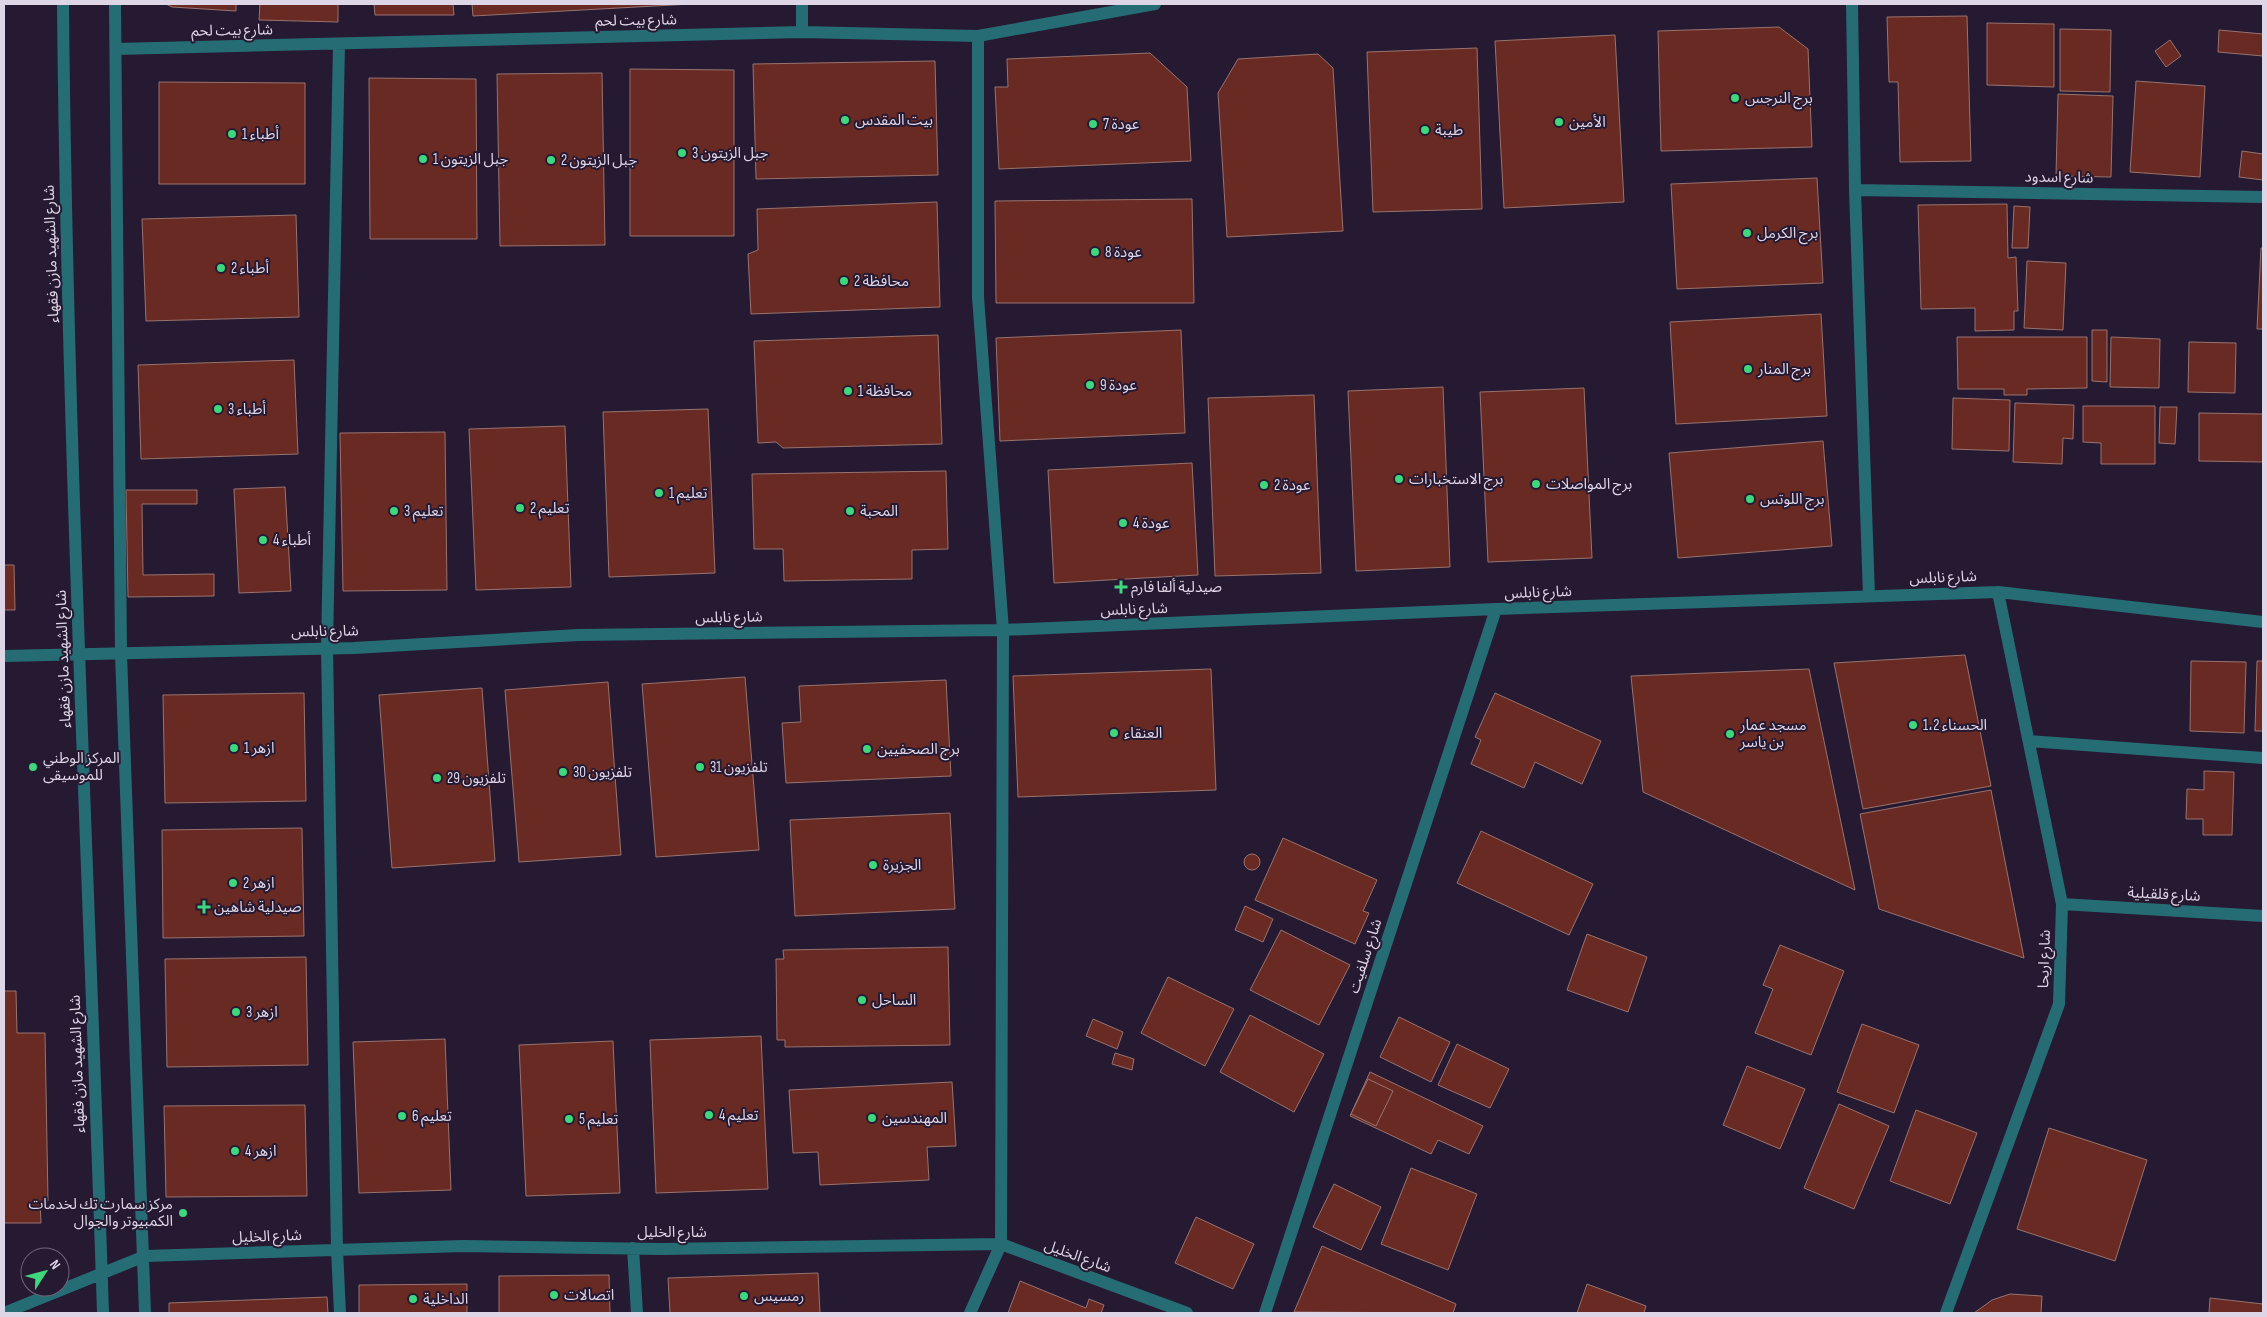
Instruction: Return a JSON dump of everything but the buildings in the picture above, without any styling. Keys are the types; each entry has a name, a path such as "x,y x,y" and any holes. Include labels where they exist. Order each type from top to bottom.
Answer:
{"street":[{"name":"شارع الشهيد مازن فقهاء","path":"63,4 65,176 79,655 103,1313"},
{"path":"115,4 121,654 145,1256 145,1313"},
{"path":"802,4 802,32"},
{"name":"شارع بيت لحم","path":"116,50 802,32 978,36 1155,4"},
{"path":"1852,4 1855,190 1869,596"},
{"path":"970,1313 1000,1244 1003,630 978,297 978,36"},
{"path":"339,44 327,647 336,1250 340,1313"},
{"name":"شارع اسدود","path":"1855,190 2263,197"},
{"name":"شارع نابلس","path":"4,656 327,647 354,648 578,635 1003,630 1998,592 2263,622"},
{"name":"شارع اريحا","path":"1946,1313 2059,1004 2062,904 1998,592"},
{"name":"شارع سلفيت","path":"1264,1313 1496,610"},
{"path":"2030,741 2263,758"},
{"name":"شارع قلقيلية","path":"2062,904 2263,916"},
{"name":"شارع الخليل","path":"145,1256 464,1246 633,1248 1000,1244 1187,1313"},
{"path":"633,1248 638,1313"},
{"path":"4,1313 101,1276 145,1256"}],"place":[{"name":"برج النرجس","path":"1735,98"},
{"name":"بيت المقدس","path":"845,120"},
{"name":"الأمين","path":"1559,122"},
{"name":"عودة 7","path":"1093,124"},
{"name":"طيبة","path":"1425,130"},
{"name":"أطباء 1","path":"232,134"},
{"name":"جبل الزيتون 3","path":"682,153"},
{"name":"جبل الزيتون 1","path":"423,159"},
{"name":"جبل الزيتون 2","path":"551,160"},
{"name":"برج الكرمل","path":"1747,233"},
{"name":"عودة 8","path":"1095,252"},
{"name":"أطباء 2","path":"221,268"},
{"name":"محافظة 2","path":"844,281"},
{"name":"برج المنار","path":"1748,369"},
{"name":"عودة 9","path":"1090,385"},
{"name":"محافظة 1","path":"848,391"},
{"name":"أطباء 3","path":"218,409"},
{"name":"برج الاستخبارات","path":"1399,479"},
{"name":"برج المواصلات","path":"1536,484"},
{"name":"عودة 2","path":"1264,485"},
{"name":"تعليم 1","path":"659,493"},
{"name":"برج اللوتس","path":"1750,499"},
{"name":"تعليم 2","path":"520,508"},
{"name":"تعليم 3","path":"394,511"},
{"name":"المحبة","path":"850,511"},
{"name":"عودة 4","path":"1123,523"},
{"name":"أطباء 4","path":"263,540"},
{"name":"صيدلية ألفا فارم","path":"1121,587"},
{"name":"الحسناء 1،2","path":"1913,725"},
{"name":"العنقاء","path":"1114,733"},
{"name":"مسجد عمار بن ياسر","path":"1730,734"},
{"name":"ازهر 1","path":"234,748"},
{"name":"برج الصحفيين","path":"867,749"},
{"name":"المركز الوطني للموسيقى","path":"33,767"},
{"name":"تلفزيون 31","path":"700,767"},
{"name":"تلفزيون 30","path":"563,772"},
{"name":"تلفزيون 29","path":"437,778"},
{"name":"الجزيرة","path":"873,865"},
{"name":"ازهر 2","path":"233,883"},
{"name":"صيدلية شاهين","path":"204,907"},
{"name":"الساحل","path":"862,1000"},
{"name":"ازهر 3","path":"236,1012"},
{"name":"تعليم 4","path":"709,1115"},
{"name":"تعليم 6","path":"402,1116"},
{"name":"المهندسين","path":"872,1118"},
{"name":"تعليم 5","path":"569,1119"},
{"name":"ازهر 4","path":"235,1151"},
{"name":"مركز سمارت تك لخدمات الكمبيوتر والجوال","path":"183,1213"},
{"name":"اتصالات","path":"554,1295"},
{"name":"رمسيس","path":"744,1296"},
{"name":"الداخلية","path":"413,1299"}]}
